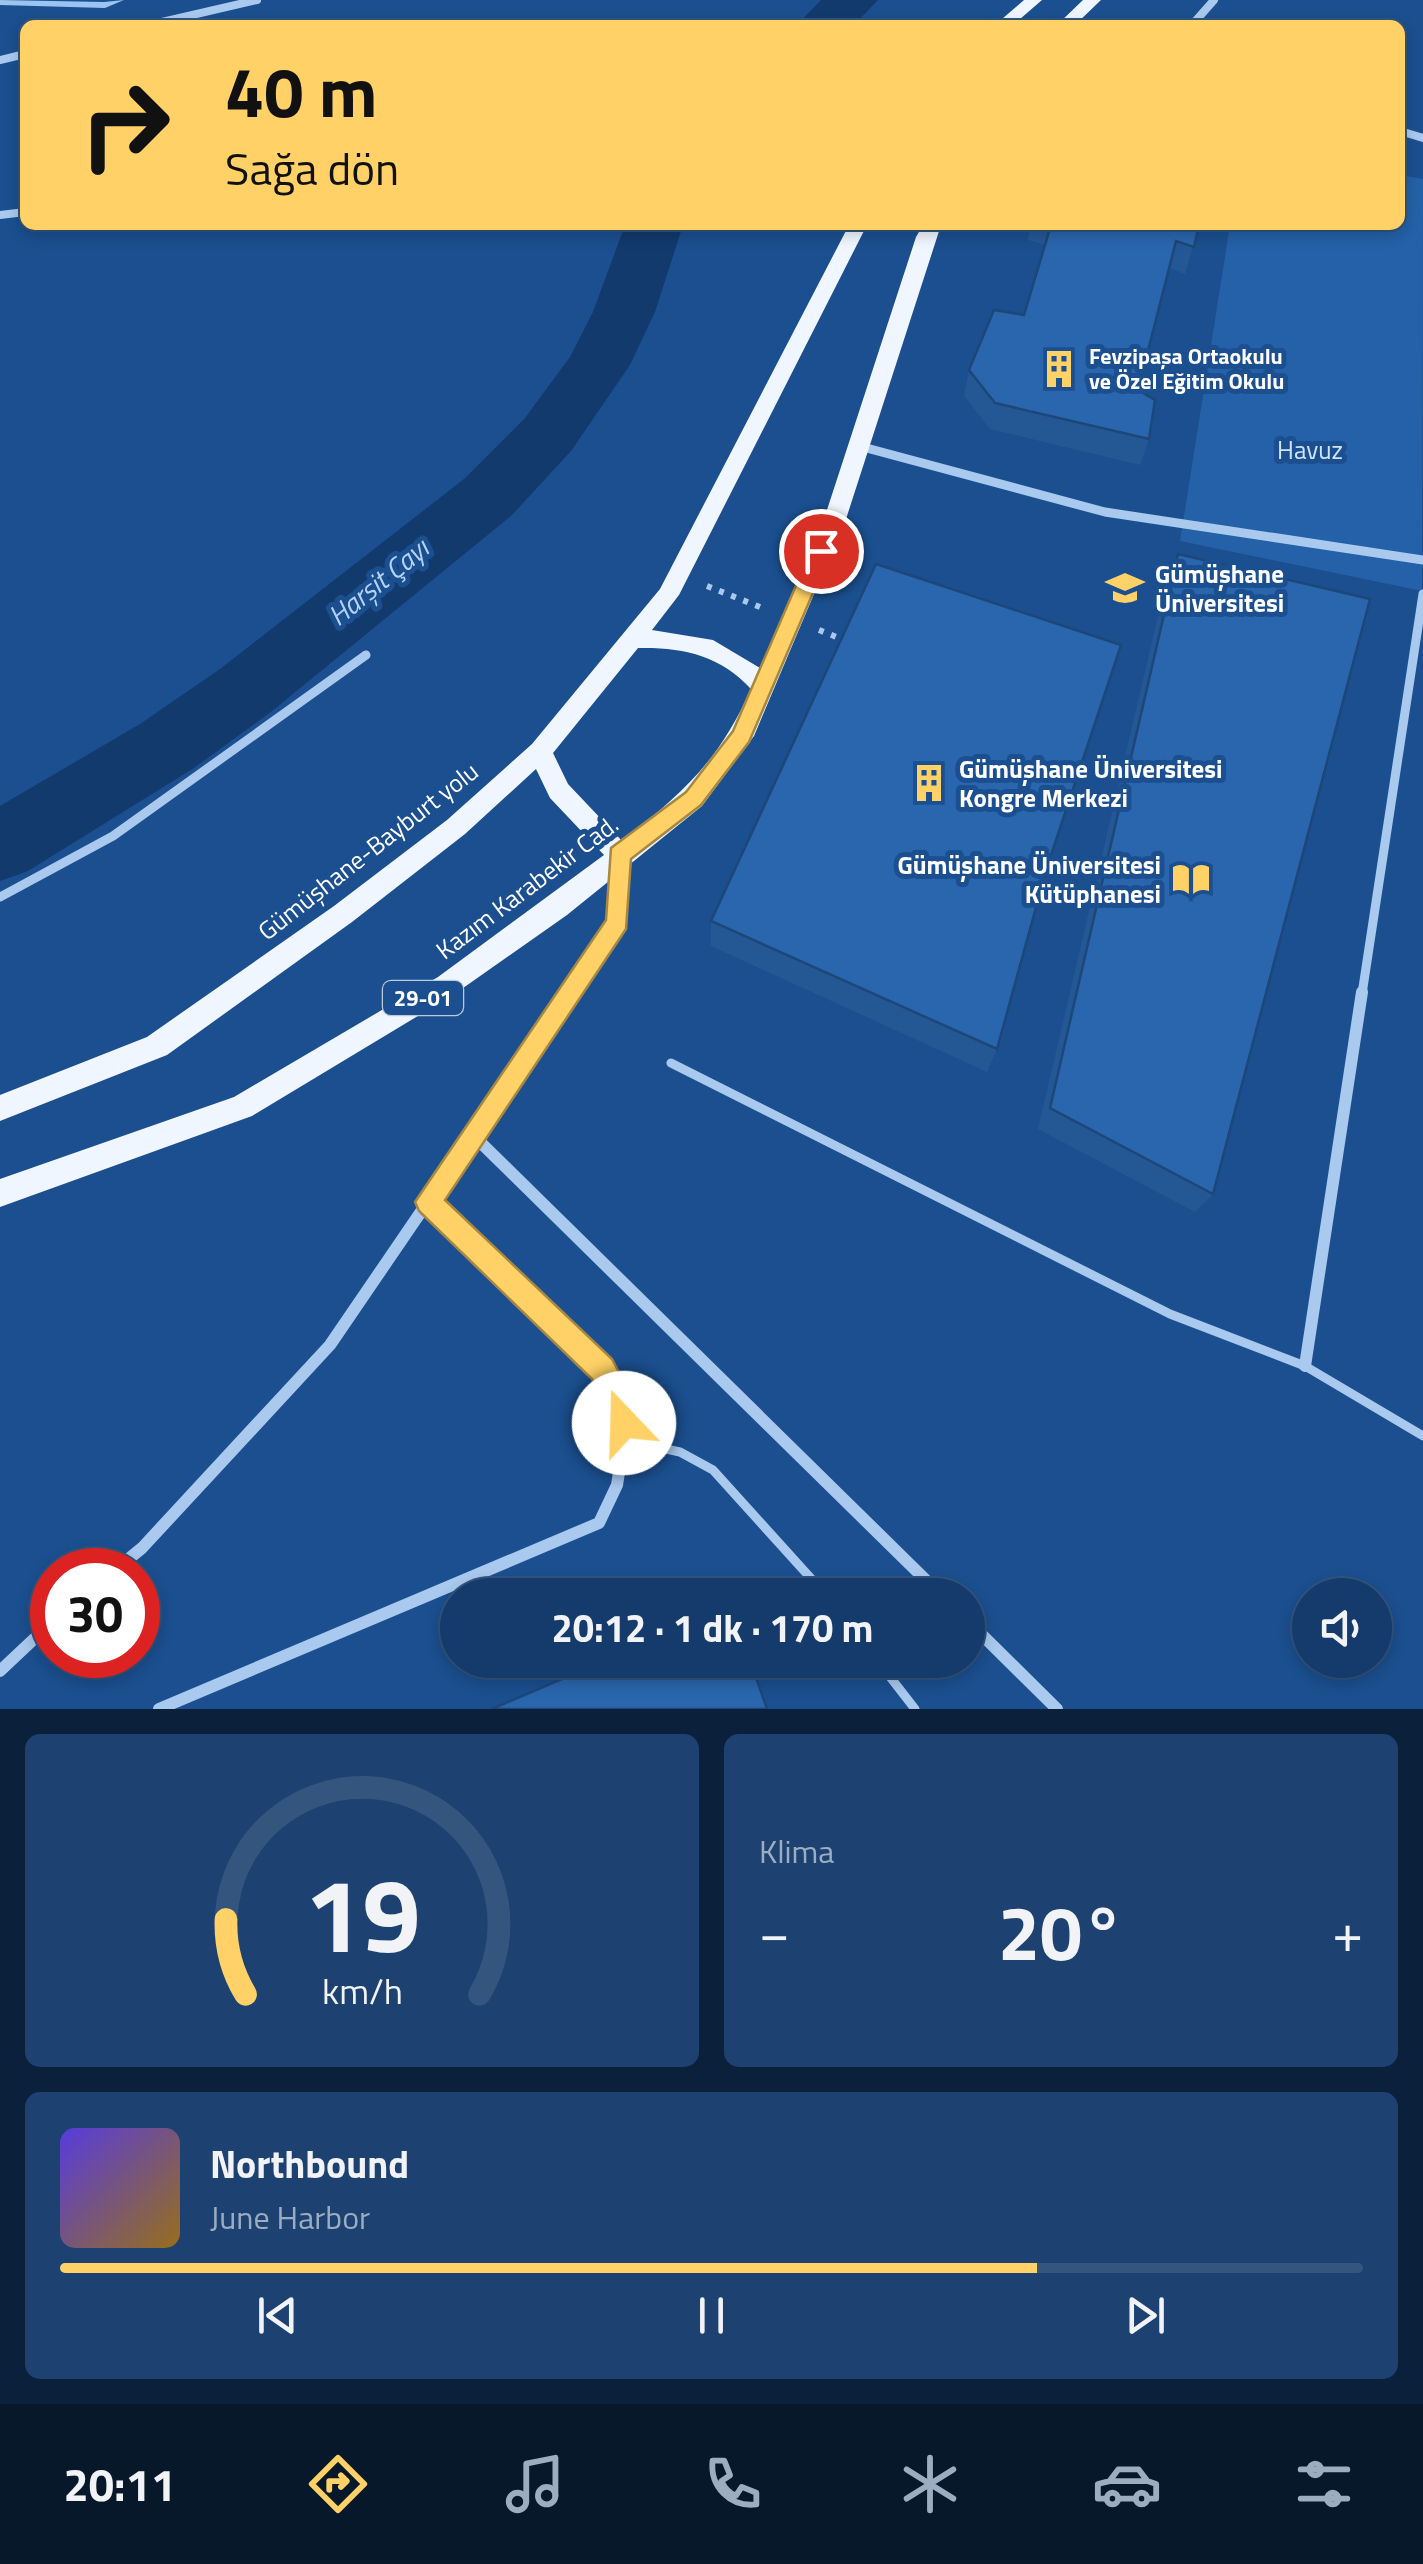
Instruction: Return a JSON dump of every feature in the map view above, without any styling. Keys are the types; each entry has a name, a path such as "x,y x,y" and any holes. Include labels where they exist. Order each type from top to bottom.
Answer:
{"main road":[{"path":"1009,20 1034,0"},
{"path":"1070,20 1093,0"},
{"name":"Gümüşhane-Bayburt yolu","path":"0,1108 156,1046 456,828 540,752 632,640 679,575 855,230"},
{"name":"29-01","path":"764,688 836,516 929,230"},
{"path":"632,640 674,638 708,646 747,666 764,688"},
{"name":"Kazım Karabekir Cad.","path":"0,1194 242,1106 447,984 558,907 694,799 742,736 764,688"},
{"path":"540,752 560,791 620,855"}],"street":[{"path":"171,20 257,0"},
{"path":"1196,20 1214,0"},
{"path":"858,445 1104,512 1423,560"},
{"path":"1305,1366 1423,594"},
{"path":"0,898 112,836 366,655"},
{"path":"142,1548 330,1345 618,922 620,855"},
{"path":"474,1136 924,1578"},
{"path":"159,1709 599,1524 620,1478 624,1440 616,1394 602,1369 428,1202"},
{"path":"985,1638 1057,1709"},
{"path":"0,1671 30,1643"}],"lane":[{"path":"671,1062 1170,1314 1305,1366 1423,1436"},
{"path":"624,1440 680,1452 713,1470 811,1578"},
{"path":"890,1678 915,1709"}],"path":[{"path":"679,575 857,645"}],"green space":[{"name":"Havuz","path":"1405,176 1423,179 1422,591 1180,541 1229,230 1405,230"}],"building":[{"name":"Fevzipaşa Ortaokulu ve Özel Eğitim Okulu","path":"1050,230 1198,230 1194,247 1176,241 1138,390 1155,400 1149,439 995,403 969,370 994,310 1024,315"},
{"name":"Gümüşhane Üniversitesi Kütüphanesi","path":"1178,554 1370,599 1213,1194 1050,1108"},
{"name":"Gümüşhane Üniversitesi Kongre Merkezi","path":"876,564 1121,645 1048,864 997,1049 711,921"},
{"path":"564,1678 756,1678 767,1709 492,1709"}],"waterway":[{"path":"0,2 105,5 120,0"},
{"name":"Harşit Çayı","path":"829,20 852,0"},
{"name":"Harşit Çayı","path":"0,847 167,746 246,690 488,497 548,434 598,365 624,312 652,230"}],"place":[{"name":"Fevzipaşa Ortaokulu ve Özel Eğitim Okulu","path":"1059,369"},
{"name":"Gümüşhane Üniversitesi","path":"1125,588"},
{"name":"Gümüşhane Üniversitesi Kongre Merkezi","path":"929,783"},
{"name":"Gümüşhane Üniversitesi Kütüphanesi","path":"1191,879"}],"route":[{"path":"624,1423 616,1394 602,1369 428,1202 618,922 620,855 694,799 742,736 821,551"}]}
